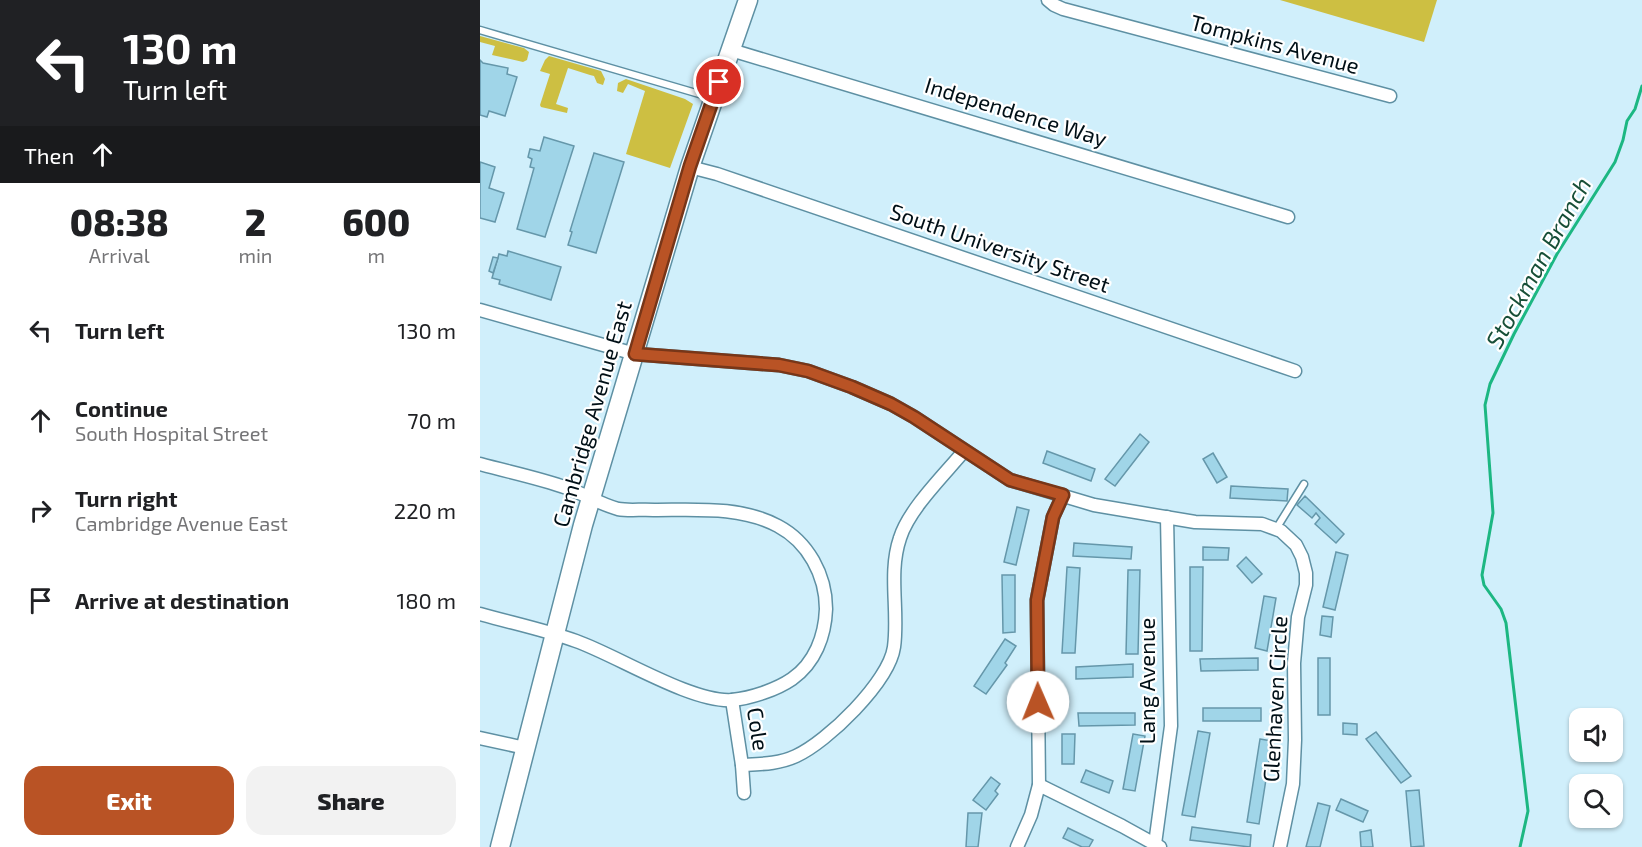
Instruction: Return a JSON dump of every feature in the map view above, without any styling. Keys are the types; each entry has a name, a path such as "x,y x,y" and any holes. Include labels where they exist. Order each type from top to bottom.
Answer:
{"main road":[{"name":"Cambridge Avenue East","path":"500,847 591,498 690,166 748,0"}],"street":[{"name":"Tompkins Avenue","path":"1048,0 1063,9 1390,96"},
{"name":"Independence Way","path":"731,50 1288,217"},
{"name":"South University Street","path":"690,166 1295,371"},
{"name":"Glenhaven Circle","path":"480,310 635,354 779,365 808,371 891,404 1010,480 1094,506 1195,522 1252,523 1275,529 1287,536 1296,545 1302,557 1306,585 1298,617 1294,663 1293,784 1280,847"},
{"path":"744,793 742,765 780,762 809,749 857,705 880,680 894,647 895,562 900,536 912,515 964,451"},
{"path":"480,464 566,488 619,509 718,511 750,516 768,522 785,530 800,542 809,554 821,578 826,604 824,630 816,652 803,669 786,682 766,691 732,700 702,696 577,642 480,614"},
{"path":"1017,847 1031,815 1039,785 1037,600 1053,517 1063,495"},
{"name":"Lang Avenue","path":"1158,846 1171,726 1167,517"},
{"name":"Cole","path":"732,700 742,765"},
{"path":"480,738 525,748"},
{"path":"1039,785 1158,846"}],"lane":[{"path":"480,30 714,98"},
{"path":"1275,529 1304,484"}],"shaded area":[{"path":"1280,0 1437,0 1424,42"},
{"path":"480,36 524,48 529,52 527,60 523,62 492,55 495,46 480,42"},
{"path":"549,56 601,71 605,79 603,85 597,83 594,76 568,68 556,104 568,108 567,113 541,107 550,74 540,71"},
{"path":"626,79 685,99 693,104 670,168 626,154 645,91 628,84 623,93 617,91 618,83"}],"building":[{"path":"480,60 483,63 508,68 507,74 517,77 505,116 489,111 487,117 480,115"},
{"path":"544,137 574,146 545,237 517,229 534,168 530,167 532,159 528,157 530,149 540,151"},
{"path":"594,153 624,162 596,253 568,245 572,232 570,231"},
{"path":"480,162 495,167 489,188 504,193 495,222 480,218"},
{"path":"508,251 561,267 551,300 499,284 500,280 492,278 499,254 507,256"},
{"path":"493,257 498,258 493,273 489,271"},
{"path":"1140,434 1149,442 1115,486 1105,479"},
{"path":"1047,451 1095,469 1091,481 1043,463"},
{"path":"1213,453 1227,477 1217,483 1203,459"},
{"path":"1231,486 1288,489 1287,501 1230,498"},
{"path":"1305,496 1344,534 1336,543 1315,524 1320,518 1316,513 1312,518 1297,505"},
{"path":"1017,507 1029,510 1016,565 1004,562"},
{"path":"1074,543 1132,547 1131,559 1073,556"},
{"path":"1203,547 1229,548 1228,560 1203,560"},
{"path":"1336,552 1348,555 1335,610 1323,607"},
{"path":"1246,557 1262,574 1252,583 1237,566"},
{"path":"1067,567 1080,568 1075,653 1062,653"},
{"path":"1190,567 1203,567 1202,651 1190,651"},
{"path":"1128,570 1140,570 1138,654 1126,654"},
{"path":"1002,575 1015,575 1015,632 1003,633"},
{"path":"1264,596 1276,598 1267,651 1255,648"},
{"path":"1322,616 1333,617 1331,637 1320,635"},
{"path":"1005,639 1016,646 1005,663 1007,665 986,694 974,686"},
{"path":"1258,658 1258,670 1201,671 1200,659"},
{"path":"1318,658 1330,658 1330,715 1318,715"},
{"path":"1133,664 1133,677 1076,679 1076,667"},
{"path":"1203,708 1261,708 1261,721 1203,721"},
{"path":"1078,713 1135,713 1135,725 1079,726"},
{"path":"1343,723 1357,724 1357,735 1343,734"},
{"path":"1198,731 1210,733 1195,817 1182,815"},
{"path":"1376,732 1411,776 1401,783 1366,739"},
{"path":"1062,734 1075,734 1074,764 1062,764"},
{"path":"1133,734 1145,736 1135,791 1123,789"},
{"path":"1260,739 1272,741 1259,824 1247,822"},
{"path":"1086,770 1113,781 1109,793 1081,782"},
{"path":"991,777 1000,784 995,791 998,794 986,810 973,800"},
{"path":"1419,790 1424,846 1411,847 1406,791"},
{"path":"1341,799 1368,811 1363,822 1336,810"},
{"path":"1318,803 1330,806 1320,847 1306,847"},
{"path":"968,813 982,813 978,847 966,847"},
{"path":"1192,827 1251,835 1250,847 1190,840"},
{"path":"1068,828 1093,840 1089,847 1082,847 1063,838"},
{"path":"1371,830 1373,847 1361,847 1360,832"}],"waterway":[{"name":"Stockman Branch","path":"1520,847 1528,811 1506,623 1501,609 1484,585 1482,575 1493,513 1485,405 1490,384 1514,334 1557,254 1615,162 1627,121 1635,109 1642,86"}],"route":[{"path":"719,82 690,166 635,354 779,365 808,371 891,404 1010,480 1063,495 1053,517 1037,600 1038,702"}]}
